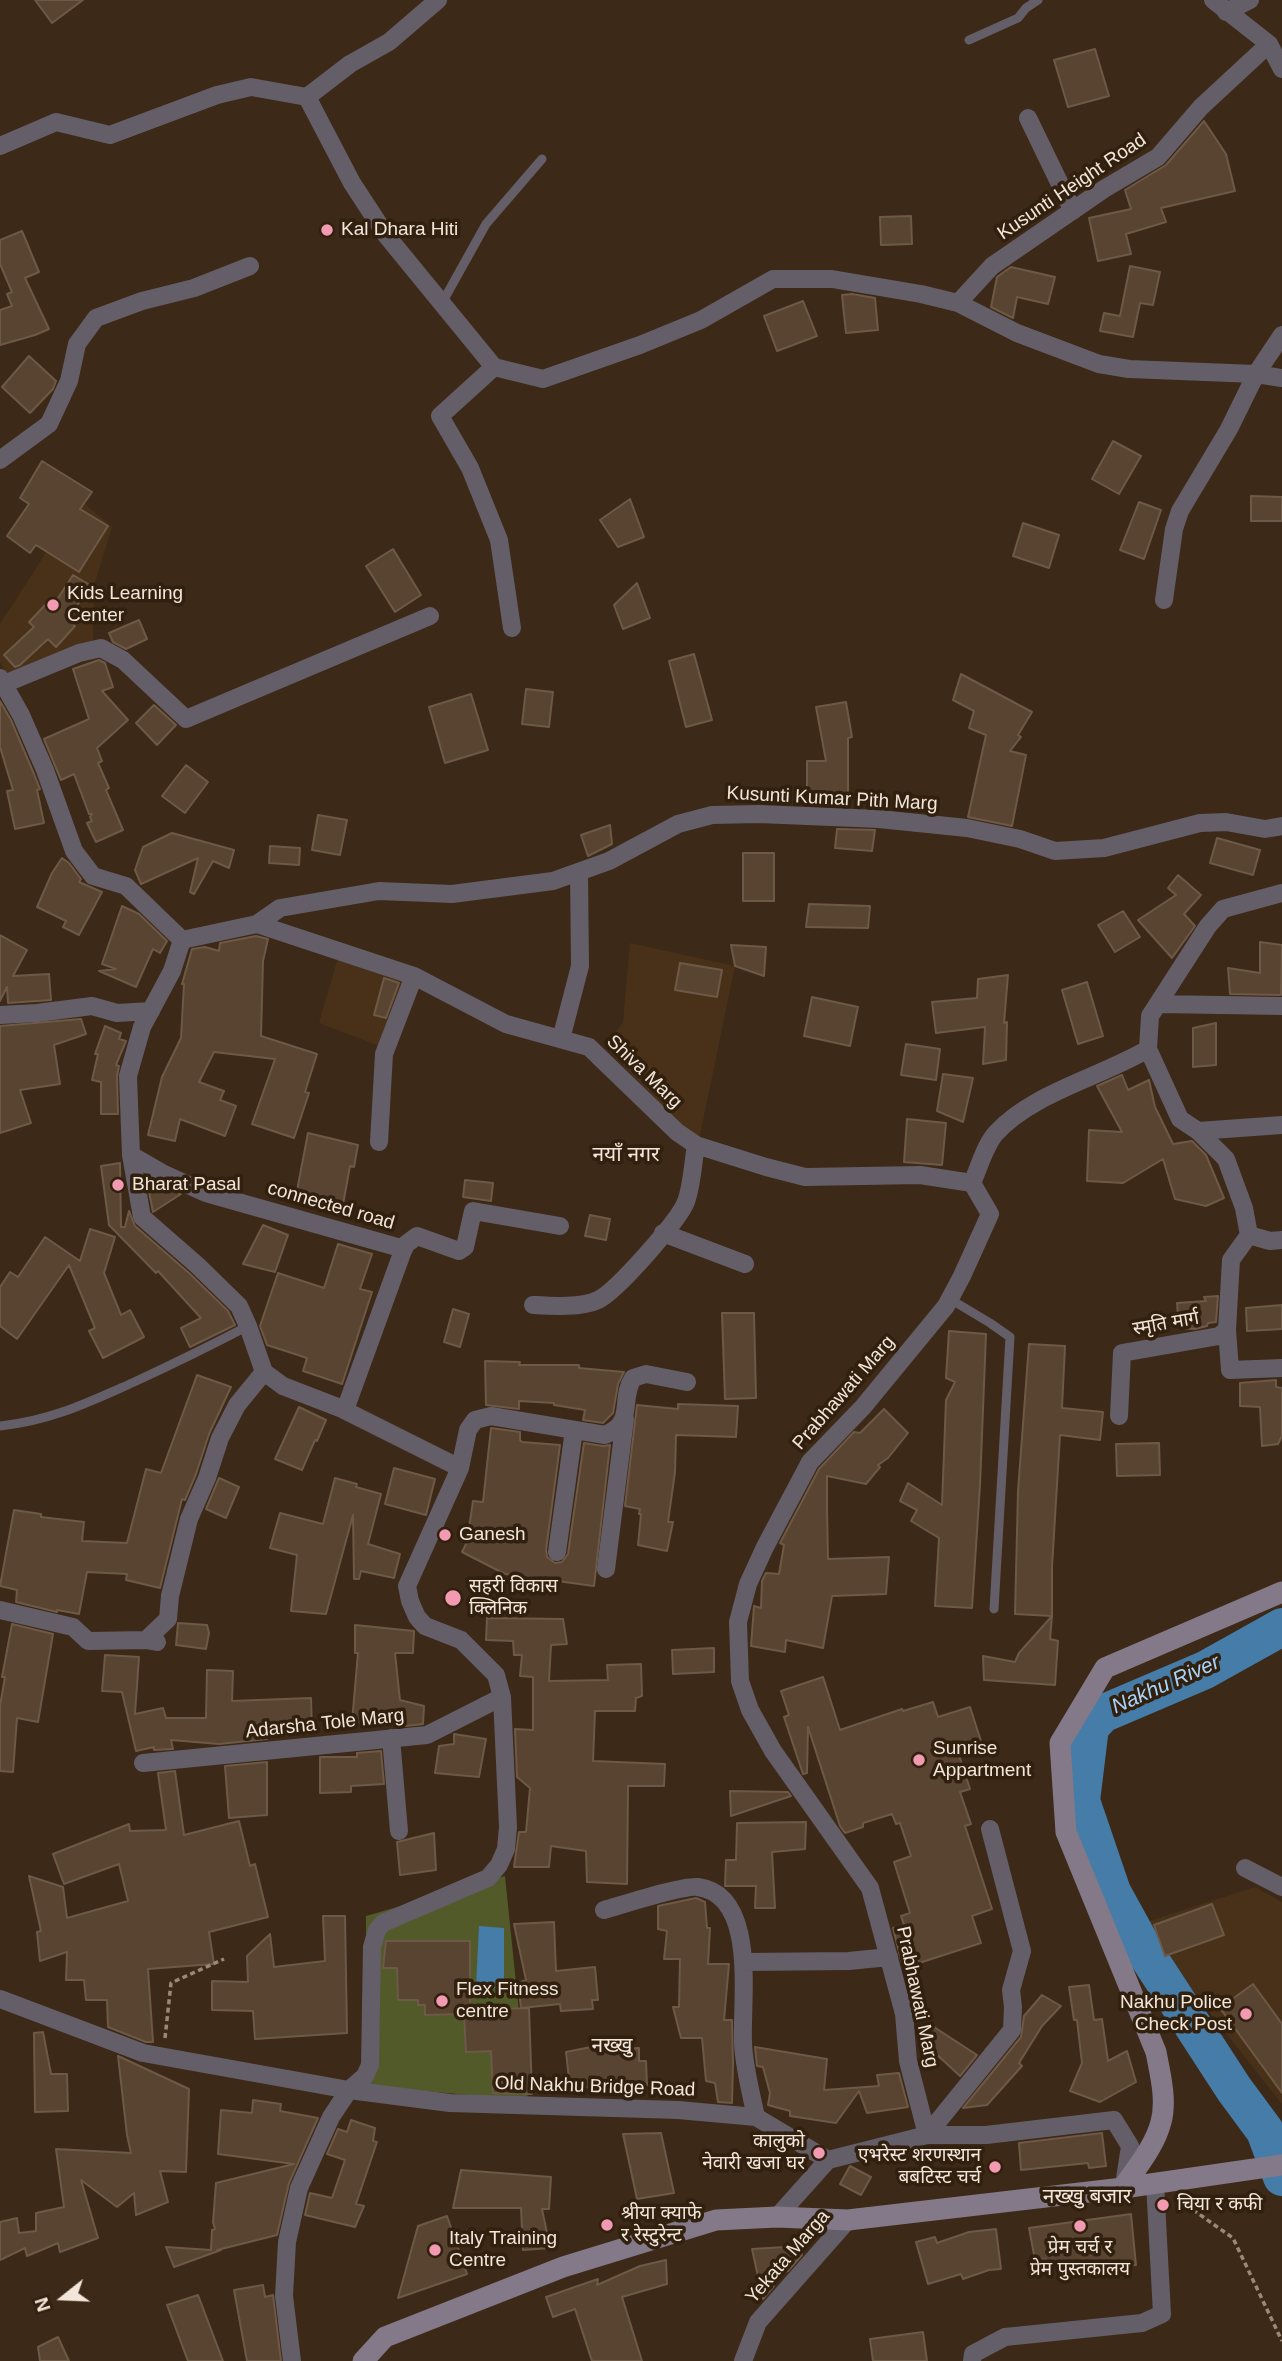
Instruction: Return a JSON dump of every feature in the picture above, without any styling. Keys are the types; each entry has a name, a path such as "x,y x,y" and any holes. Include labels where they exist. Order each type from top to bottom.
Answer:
{"main road":[{"path":"1123,2188 1154,2141 1162,2120 1162,2086 1156,2052 1066,1832 1060,1743 1105,1668 1282,1592"},
{"path":"363,2361 385,2337 563,2267 716,2220 777,2217 848,2220 1123,2188 1282,2165"}],"street":[{"path":"0,146 56,122 110,135 217,94 251,87 307,97 351,64 389,42 417,6 438,0"},
{"path":"1219,6 1250,0"},
{"path":"1219,6 1269,44 1282,69"},
{"name":"Kusunti Height Road","path":"958,303 992,266 1104,189 1158,157 1201,107 1269,44"},
{"path":"307,97 352,183 386,235 494,367 543,379 701,320 773,279 832,279 921,293 958,303 1017,333 1099,364 1129,369 1256,374 1282,378"},
{"path":"1028,118 1073,211"},
{"path":"0,460 49,424 69,381 77,344 96,318 194,288 250,266"},
{"path":"1164,600 1174,529 1180,511 1229,429 1256,374 1282,335"},
{"path":"494,367 440,416 470,468 499,540 512,628"},
{"path":"430,616 186,719 123,660 101,648 79,653 2,681 45,769 74,851 93,876 126,886 183,940 172,971 142,1027 128,1076 131,1155 142,1217 239,1306 264,1372 284,1386 345,1410 460,1468"},
{"name":"Kusunti Kumar Pith Marg","path":"183,940 257,924 280,908 379,891 452,894 554,881 609,861 678,824 712,815 759,814 866,819 972,828 1020,839 1055,851 1104,848 1200,823 1226,822 1265,829 1282,826"},
{"path":"561,1039 580,966 579,872"},
{"path":"1282,893 1223,909 1208,926 1150,1016 1148,1049 1180,1119 1198,1131 1227,1159 1244,1209 1249,1235 1270,1241 1282,1240"},
{"name":"Shiva Marg","path":"257,924 414,976 506,1024 589,1047 677,1132 696,1145 805,1177 920,1175 972,1183"},
{"path":"379,1142 384,1054 414,976"},
{"path":"1158,1004 1282,1006"},
{"path":"0,1015 92,1006 117,1013 151,1011"},
{"path":"972,1183 994,1135 1027,1107 1148,1049"},
{"path":"1198,1131 1282,1125"},
{"path":"533,1306 564,1306 597,1301 618,1286 686,1202 696,1145"},
{"name":"connected road","path":"131,1155 206,1193 404,1249"},
{"name":"Prabhawati Marg","path":"927,2135 908,2061 904,2014 870,1888 773,1751 750,1710 740,1681 738,1622 748,1584 765,1546 810,1462 863,1407 950,1299 990,1214 972,1183"},
{"path":"345,1410 404,1249 412,1238 417,1236 459,1251 463,1250 466,1247 473,1212 559,1226"},
{"path":"663,1233 746,1264"},
{"name":"स्मृति मार्ग","path":"1119,1416 1122,1353 1219,1336 1227,1330 1231,1260 1249,1235"},
{"path":"1227,1330 1230,1370 1282,1368"},
{"path":"0,1610 73,1628 88,1641 153,1641 167,1619 189,1519 207,1478 220,1438 237,1405 264,1372"},
{"path":"606,1569 627,1388 633,1378 646,1374 687,1382"},
{"path":"292,2361 284,2296 287,2242 299,2188 331,2117 349,2090 365,2076 370,2066 373,1947 377,1930 383,1923 488,1878 499,1865 506,1849 508,1827 502,1697 496,1675 461,1640 425,1626 417,1617 410,1601 408,1586 460,1468 468,1430 475,1420 491,1416 605,1435 615,1430 625,1419"},
{"path":"557,1552 574,1430"},
{"name":"Adarsha Tole Marg","path":"143,1763 427,1735 502,1697"},
{"path":"391,1738 399,1831"},
{"path":"927,2135 1012,2030 1011,1990 1022,1951 990,1829"},
{"path":"1245,1868 1282,1887"},
{"path":"604,1910 697,1886 721,1896 731,1908 743,1962 743,2045 756,2117"},
{"path":"743,1962 849,1961 889,1957"},
{"name":"Old Nakhu Bridge Road","path":"0,1998 143,2053 349,2090 450,2103 678,2110 756,2117 828,2160"},
{"path":"777,2217 828,2160 927,2135 986,2135 1114,2120 1130,2146 1123,2188"},
{"path":"972,2361 973,2354 1005,2337 1142,2323 1162,2314 1155,2183"},
{"name":"Yekata Marga","path":"743,2361 758,2322 848,2220"}],"lane":[{"path":"969,40 1018,18 1038,0"},
{"path":"442,303 486,224 542,159"},
{"path":"950,1299 1010,1337 994,1609"},
{"path":"0,1426 64,1413 190,1356 248,1326"}],"path":[{"path":"143,2053 164,2040 171,1983 224,1959"},
{"path":"1155,2183 1233,2238 1282,2341"}],"shaded area":[{"name":"Kids Learning Center","path":"80,500 112,527 94,586 93,642 7,674 0,662 0,624"},
{"path":"630,943 735,966 699,1140 682,1127 605,1046 623,1023"},
{"path":"339,954 410,980 385,1048 319,1023"},
{"name":"Nakhu Police Check Post","path":"1255,1887 1282,1902 1282,2104 1140,1924"}],"green space":[{"name":"Flex Fitness centre","path":"505,1876 528,2100 365,2086 366,1916"}],"water":[{"path":"479,1926 504,1928 504,1989 476,1986"}],"building":[{"path":"35,0 83,0 52,23"},
{"path":"1095,49 1109,96 1068,107 1054,60"},
{"path":"1204,121 1226,154 1235,191 1161,208 1166,222 1126,234 1131,254 1098,261 1089,218 1131,209 1125,190 1166,165"},
{"path":"911,216 912,244 881,245 880,217"},
{"path":"22,231 39,272 25,278 49,329 0,345 0,310 12,306 7,294 12,292 0,264 0,240"},
{"path":"1130,266 1160,272 1153,305 1140,303 1133,337 1100,331 1104,313 1120,316"},
{"path":"1011,267 1055,277 1048,304 1017,297 1013,318 991,307 997,277"},
{"path":"842,295 875,298 878,330 846,333"},
{"path":"803,301 817,336 777,351 764,316"},
{"path":"29,356 56,381 53,389 30,413 2,387"},
{"path":"1113,441 1141,456 1119,494 1092,479"},
{"path":"42,461 92,492 80,509 108,526 79,572 36,545 30,553 7,536 29,504 20,498"},
{"path":"1251,496 1282,497 1282,521 1251,521"},
{"path":"630,499 644,537 618,547 600,520"},
{"path":"1139,502 1161,510 1144,559 1120,550"},
{"path":"1023,523 1059,535 1049,568 1013,556"},
{"path":"393,549 421,595 395,612 366,566"},
{"path":"73,575 90,585 68,620 75,626 56,647 48,639 15,667 4,655 34,627 29,622 48,602 53,606"},
{"path":"637,583 650,618 623,629 614,605"},
{"path":"139,620 147,639 126,649 113,642 109,633"},
{"path":"694,654 712,720 686,727 669,661"},
{"path":"99,660 105,663 113,687 102,691 128,720 97,748 102,761 98,763 109,788 106,790 123,830 96,842 87,823 92,821 92,814 89,814 74,774 61,780 44,739 89,719 73,669"},
{"path":"961,674 1032,712 1018,735 1021,737 1010,751 1026,755 1012,826 968,817 986,735 969,728 974,711 953,700"},
{"path":"526,689 553,692 549,727 522,724"},
{"path":"471,694 488,750 445,763 429,707"},
{"path":"0,701 11,720 40,789 37,790 44,823 15,829 7,791 13,790 0,747"},
{"path":"846,702 852,737 848,738 848,797 807,797 807,761 826,761 816,707"},
{"path":"154,705 176,725 157,745 136,723"},
{"path":"186,765 208,782 185,813 162,796"},
{"path":"318,815 347,820 340,855 312,850"},
{"path":"610,825 612,844 588,856 581,835"},
{"path":"837,829 875,830 872,851 835,848"},
{"path":"172,833 234,850 229,868 213,861 194,894 190,892 198,858 141,884 135,870 143,847"},
{"path":"1217,838 1260,850 1253,875 1210,863"},
{"path":"270,846 300,848 299,865 269,863"},
{"path":"743,853 774,853 774,901 743,901"},
{"path":"62,858 81,879 79,882 102,892 79,935 63,927 66,921 37,907"},
{"path":"1178,875 1201,895 1184,914 1195,926 1172,958 1138,920 1176,895 1168,888"},
{"path":"809,904 870,906 868,928 806,927"},
{"path":"122,906 139,914 167,941 160,953 153,949 136,987 99,971 116,969 102,964"},
{"path":"1123,911 1140,937 1115,952 1098,925"},
{"path":"0,935 27,950 13,976 49,974 51,1000 8,1003 7,987 0,1001"},
{"path":"256,936 268,939 263,961 261,1036 317,1054 305,1092 309,1093 294,1138 252,1124 275,1059 214,1052 199,1082 224,1091 220,1100 236,1106 225,1136 180,1119 175,1141 148,1135 162,1077 181,1038 182,984 192,949 205,947 219,951 220,943"},
{"path":"1260,942 1282,945 1281,995 1230,994 1228,968 1260,973"},
{"path":"731,945 766,947 764,976 735,966"},
{"path":"680,963 722,970 717,997 675,990"},
{"path":"1008,975 1004,1023 1007,1022 1006,1060 983,1064 985,1027 936,1033 932,1002 977,998 978,979"},
{"path":"384,978 399,983 386,1018 374,1015"},
{"path":"1087,982 1103,1036 1078,1044 1062,990"},
{"path":"812,997 858,1007 850,1046 804,1036"},
{"path":"81,1019 86,1034 54,1045 60,1084 20,1090 31,1123 0,1133 0,1026"},
{"path":"1216,1023 1216,1065 1193,1067 1193,1028"},
{"path":"105,1026 121,1033 119,1039 126,1041 116,1065 119,1066 118,1114 101,1114 101,1082 92,1080 98,1054 95,1054"},
{"path":"906,1044 940,1049 936,1080 901,1075"},
{"path":"943,1074 973,1078 963,1122 937,1111"},
{"path":"1122,1075 1128,1090 1149,1080 1155,1107 1173,1144 1192,1141 1206,1155 1224,1198 1206,1206 1175,1199 1163,1159 1123,1183 1087,1181 1089,1130 1122,1132 1097,1086"},
{"path":"907,1119 946,1123 942,1165 904,1162"},
{"path":"308,1133 358,1145 354,1167 350,1166 342,1210 295,1201"},
{"path":"120,1163 121,1227 125,1227 129,1211 135,1226 228,1311 235,1325 190,1347 181,1328 201,1318 158,1271 156,1273 109,1225 101,1166"},
{"path":"146,1177 159,1184 181,1194 153,1212"},
{"path":"465,1180 493,1183 491,1201 463,1197"},
{"path":"590,1215 610,1219 606,1240 585,1236"},
{"path":"263,1225 288,1235 275,1272 243,1264"},
{"path":"90,1229 115,1237 104,1273 121,1315 130,1310 144,1337 103,1358 89,1331 95,1328 69,1265 17,1339 0,1326 0,1287 10,1272 18,1277 45,1237 80,1261"},
{"path":"338,1244 372,1254 360,1289 372,1292 342,1384 303,1371 307,1358 267,1345 260,1326 278,1273 324,1288"},
{"path":"1218,1296 1216,1322 1195,1329 1179,1328 1177,1303 1206,1301 1204,1297"},
{"path":"1282,1305 1282,1329 1247,1331 1246,1308"},
{"path":"453,1309 469,1314 460,1347 444,1342"},
{"path":"722,1313 754,1313 756,1398 725,1399"},
{"path":"949,1331 986,1334 972,1608 935,1606 939,1538 911,1521 917,1510 900,1501 908,1483 942,1505 946,1400 955,1382 946,1378"},
{"path":"1029,1344 1065,1346 1062,1408 1103,1412 1100,1440 1060,1435 1052,1567 1052,1616 1015,1614 1018,1491"},
{"path":"485,1361 520,1362 519,1365 579,1365 579,1368 624,1372 618,1384 613,1413 603,1423 583,1420 585,1410 554,1403 519,1401 519,1409 486,1405"},
{"path":"197,1375 231,1387 209,1434 185,1500 182,1499 160,1588 126,1580 127,1574 87,1572 79,1614 57,1612 16,1602 17,1590 0,1586 14,1510 41,1514 41,1517 84,1522 82,1541 127,1543 146,1469 161,1473"},
{"path":"1276,1380 1276,1387 1282,1388 1282,1436 1278,1444 1262,1446 1260,1407 1240,1406 1240,1383"},
{"path":"678,1404 738,1406 736,1437 676,1435 675,1472 668,1522 673,1522 667,1551 638,1545 640,1509 625,1506 637,1405 678,1409"},
{"path":"299,1407 326,1420 302,1470 275,1459"},
{"path":"884,1409 908,1433 888,1458 878,1465 880,1467 866,1484 827,1476 827,1508 828,1559 889,1557 886,1594 832,1596 823,1648 786,1640 785,1652 751,1646 754,1606 761,1608 762,1581 766,1573 779,1574 784,1545 780,1543 819,1469 854,1432 860,1433"},
{"path":"491,1428 520,1432 522,1442 560,1445 546,1550 547,1557 555,1563 562,1562 568,1554 584,1443 610,1445 594,1586 505,1574 462,1552 467,1542 473,1501 483,1502"},
{"path":"1159,1443 1160,1475 1117,1476 1116,1444"},
{"path":"394,1468 435,1479 426,1515 385,1504"},
{"path":"219,1478 239,1487 226,1518 206,1509"},
{"path":"335,1478 381,1494 368,1544 400,1554 394,1578 361,1571 359,1579 354,1579 353,1515 326,1614 291,1611 297,1555 270,1548 280,1513 323,1524"},
{"path":"1052,1616 1050,1639 1058,1641 1055,1685 984,1680 983,1656 1015,1662 1019,1653"},
{"path":"487,1618 563,1619 567,1644 551,1645 549,1681 608,1680 607,1665 641,1664 642,1696 636,1698 635,1711 595,1711 593,1761 665,1764 664,1786 628,1786 627,1884 587,1882 586,1851 551,1846 549,1867 514,1867 519,1832 526,1832 530,1788 517,1777 515,1729 533,1730 533,1677 520,1676 522,1655 514,1655 513,1641 486,1640"},
{"path":"178,1623 207,1625 209,1633 206,1649 176,1645"},
{"path":"12,1624 53,1634 38,1722 17,1718 13,1772 0,1771 0,1706 5,1677 2,1677"},
{"path":"355,1625 414,1631 413,1653 395,1653 400,1700 424,1706 423,1724 406,1726 352,1722 358,1653 355,1653"},
{"path":"714,1648 714,1672 673,1674 672,1650"},
{"path":"105,1655 139,1657 135,1714 163,1708 166,1718 206,1718 207,1670 233,1671 232,1701 311,1698 312,1733 267,1736 267,1739 219,1744 171,1740 173,1749 154,1750 154,1747 136,1751 122,1692 102,1691"},
{"name":"Sunrise Appartment","path":"823,1677 840,1730 902,1709 903,1711 933,1702 938,1717 970,1707 981,1741 957,1749 970,1789 960,1792 971,1824 965,1826 992,1909 972,1916 981,1943 919,1963 918,1959 902,1964 893,1928 904,1925 901,1916 910,1913 894,1862 911,1856 900,1823 896,1824 892,1814 863,1823 863,1827 845,1833 840,1826 808,1727 807,1773 803,1774 784,1717 789,1715 781,1691"},
{"path":"454,1734 486,1739 479,1777 435,1773 439,1746 454,1744"},
{"path":"381,1751 384,1784 351,1786 351,1792 320,1793 320,1757 357,1757 357,1753"},
{"path":"267,1762 267,1815 229,1818 225,1766"},
{"path":"175,1771 184,1835 239,1821 250,1866 255,1864 268,1917 209,1932 214,1964 148,1969 153,2042 146,2042 108,2027 107,2000 86,2000 84,1980 66,1980 67,1952 40,1961 37,1932 41,1931 29,1876 63,1887 67,1918 128,1901 119,1864 64,1884 53,1854 129,1824 130,1831 166,1830 158,1773"},
{"path":"730,1791 788,1792 791,1796 731,1816"},
{"path":"806,1822 805,1849 772,1852 775,1908 755,1908 756,1886 725,1886 726,1860 736,1860 737,1823"},
{"path":"434,1833 436,1870 400,1875 397,1842"},
{"path":"696,1898 705,1902 707,1928 710,1928 708,1964 729,1964 724,2020 732,2020 732,2103 718,2102 715,2083 706,2081 702,2038 681,2038 673,2007 679,2007 680,1959 664,1959 667,1931 658,1929 658,1906"},
{"path":"1212,1904 1224,1935 1165,1956 1154,1925"},
{"path":"323,1916 345,1916 347,2033 255,2039 253,2011 212,2010 212,1981 248,1982 247,1956 270,1934 274,1967 325,1961"},
{"path":"554,1922 556,1971 595,1967 598,2000 592,2000 593,2009 561,2011 560,2004 521,2008 518,1983 526,1980 514,1924"},
{"path":"386,1941 470,1941 470,2010 529,2008 532,2094 493,2093 491,2051 466,2052 464,2014 425,2015 425,2005 418,2005 418,2000 398,2000 397,1968 383,1968"},
{"path":"1253,1984 1282,2024 1282,2093 1220,2008"},
{"path":"1089,1985 1094,2020 1102,2019 1108,2061 1127,2051 1136,2082 1100,2102 1070,2091 1082,2063 1077,2020 1074,2020 1069,1987"},
{"path":"1042,1995 1061,2006 1042,2026 1019,2063 1022,2066 987,2105 963,2108 1021,2037 1024,2016"},
{"path":"934,2027 977,2055 960,2076 921,2040"},
{"path":"43,2032 51,2074 67,2074 68,2111 35,2112 34,2033"},
{"path":"596,2046 596,2050 639,2048 639,2061 646,2061 647,2085 624,2088 570,2088 566,2052"},
{"path":"755,2047 827,2059 824,2090 879,2086 877,2075 899,2073 908,2107 867,2113 859,2091 836,2123 790,2116 790,2111 768,2105 770,2093 763,2067 757,2066"},
{"path":"118,2056 189,2089 186,2172 160,2171 168,2202 136,2215 134,2193 117,2207 81,2180 98,2238 60,2252 58,2243 27,2256 25,2248 0,2260 0,2222 17,2218 19,2233 36,2231 36,2213 64,2207 56,2149 131,2153"},
{"path":"253,2100 281,2104 280,2111 318,2118 289,2183 277,2235 217,2250 221,2250 174,2267 166,2247 211,2250 212,2230 215,2229 213,2222 216,2183 294,2164 218,2154 221,2110 252,2113"},
{"path":"351,2120 375,2128 373,2141 377,2142 356,2204 364,2206 355,2227 305,2215 310,2193 332,2198 345,2160 327,2154 338,2129 347,2132"},
{"path":"661,2133 674,2193 637,2199 623,2134"},
{"path":"1102,2133 1106,2166 1089,2168 1088,2163 1021,2170 1019,2143"},
{"path":"850,2166 871,2177 861,2195 840,2184"},
{"path":"461,2170 551,2177 549,2209 542,2209 550,2248 523,2250 521,2208 453,2208"},
{"path":"1131,2214 1136,2265 1089,2272 1089,2269 1074,2271 1073,2261 1047,2264 1046,2259 1035,2260 1029,2228"},
{"name":"Italy Training Centre","path":"447,2216 467,2274 398,2298 418,2226"},
{"path":"996,2229 1001,2269 963,2279 961,2274 928,2284 916,2242 935,2237 937,2243 969,2232"},
{"path":"802,2246 802,2255 788,2271 773,2276 774,2286 763,2299 752,2249"},
{"path":"666,2260 667,2284 622,2297 642,2361 592,2361 575,2309 553,2317 546,2297 598,2279 597,2285 640,2266"},
{"path":"263,2285 265,2297 273,2295 281,2361 247,2361 234,2290"},
{"path":"198,2295 223,2361 188,2361 167,2305"},
{"path":"923,2332 927,2361 873,2361 870,2339"},
{"path":"58,2337 69,2361 40,2361 38,2347"}],"waterway":[{"name":"Nakhu River","path":"1282,1627 1205,1670 1102,1714 1090,1727 1081,1801 1112,1892 1145,1952 1234,2089 1265,2131 1282,2177"}],"place":[{"name":"Kal Dhara Hiti","path":"327,230"},
{"name":"Kids Learning Center","path":"53,605"},
{"name":"Bharat Pasal","path":"118,1185"},
{"name":"Ganesh","path":"445,1535"},
{"name":"सहरी विकास क्लिनिक","path":"453,1598"},
{"name":"Sunrise Appartment","path":"919,1760"},
{"name":"Flex Fitness centre","path":"442,2001"},
{"name":"Nakhu Police Check Post","path":"1246,2014"},
{"name":"कालुको नेवारी खजा घर","path":"819,2153"},
{"name":"एभरेस्ट शरणस्थान बबटिस्ट चर्च","path":"995,2167"},
{"name":"चिया र कफी","path":"1163,2205"},
{"name":"श्रीया क्याफे र रेस्टुरेन्ट","path":"607,2225"},
{"name":"प्रेम चर्च र प्रेम पुस्तकालय","path":"1080,2226"},
{"name":"Italy Training Centre","path":"435,2250"}],"district":[{"name":"नयाँ नगर","path":"626,1155"},
{"name":"नख्खु","path":"612,2046"},
{"name":"नख्खु बजार","path":"1087,2197"}]}
